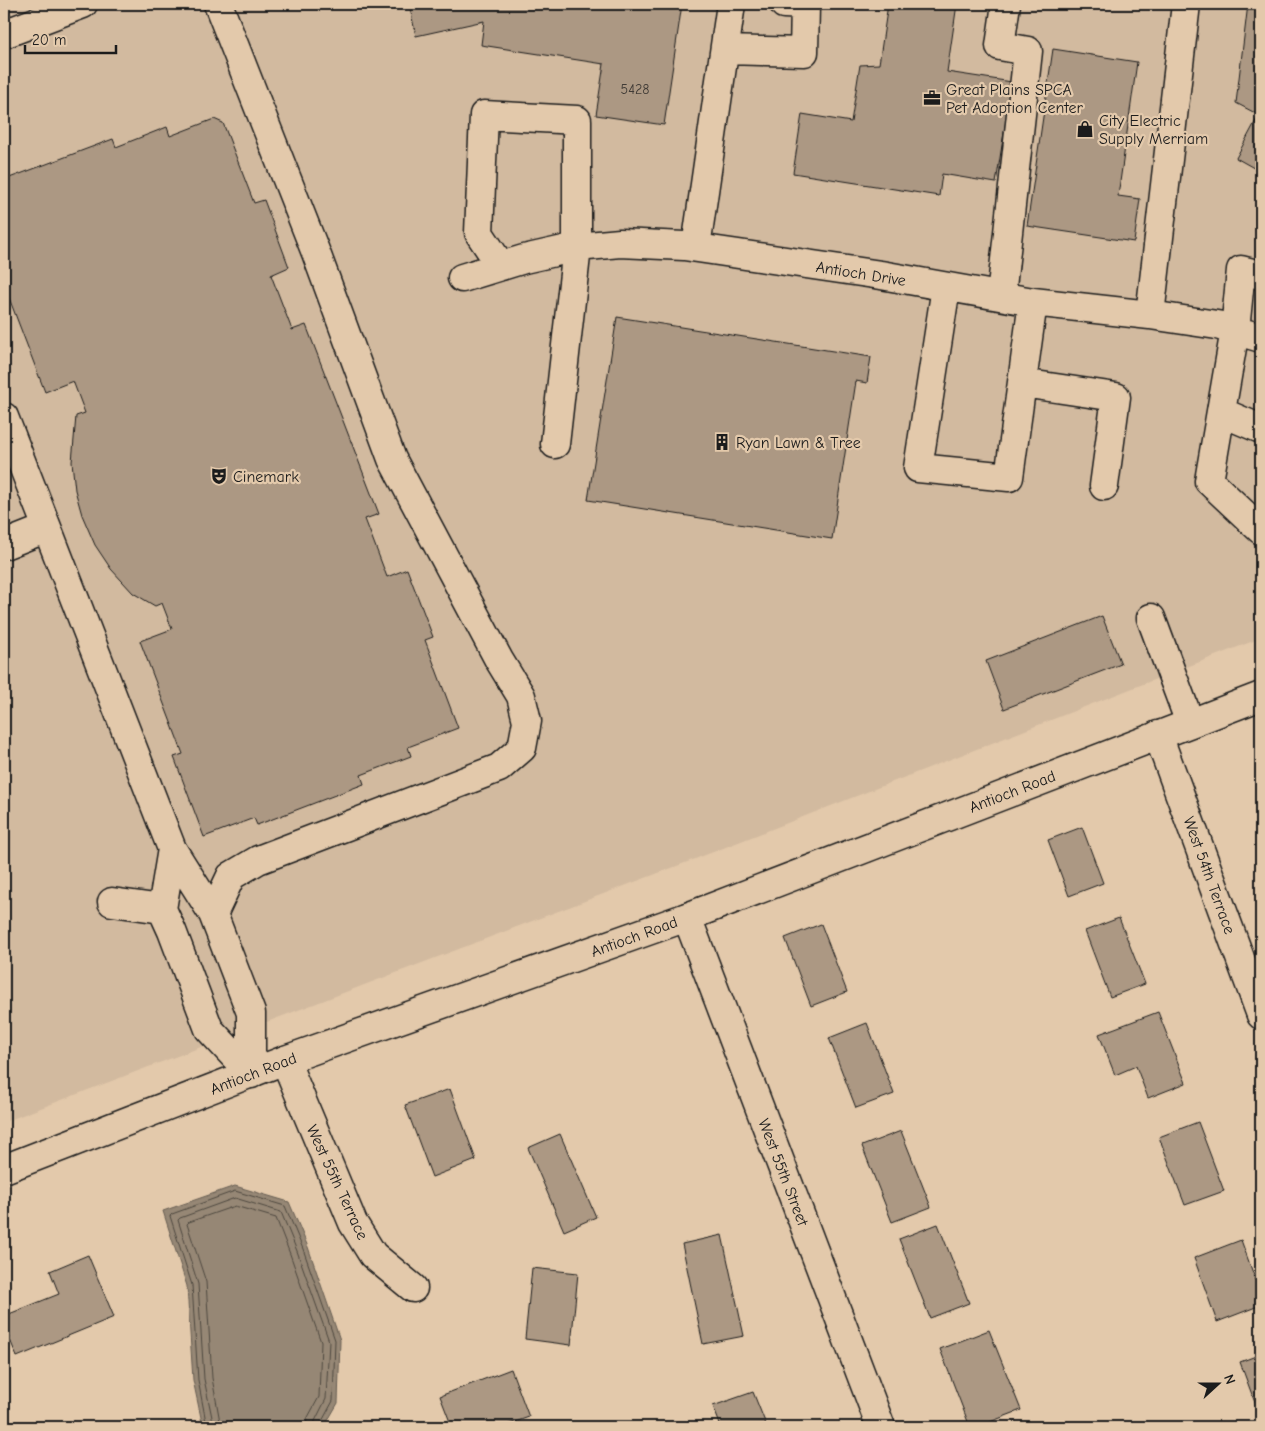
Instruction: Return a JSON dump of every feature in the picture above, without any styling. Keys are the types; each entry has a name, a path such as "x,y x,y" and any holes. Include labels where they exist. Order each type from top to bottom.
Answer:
{"street":[{"path":"4,34 83,4"},
{"path":"213,914 231,876 258,860 499,768 522,748 527,721 521,696 499,660 392,459 316,253 218,4"},
{"path":"696,247 731,4"},
{"path":"725,50 804,52 805,5 784,4"},
{"path":"1001,296 1028,51 1000,46 1006,4"},
{"path":"1150,315 1186,4"},
{"path":"501,266 478,233 484,115 577,120 577,247 555,444"},
{"name":"Antioch Drive","path":"462,278 524,259 577,247 620,243 696,247 881,275 1033,302 1150,315 1217,325 1261,338"},
{"path":"1261,275 1240,270 1235,330 1209,480 1261,530"},
{"path":"946,286 918,468 1009,477 1033,302"},
{"path":"1022,383 1116,397 1104,486"},
{"path":"1221,412 1261,429"},
{"path":"4,417 172,849 213,914 251,1013 251,1074"},
{"path":"4,545 47,528"},
{"path":"1151,618 1190,723"},
{"name":"Antioch Road","path":"4,1169 285,1060 687,917 1261,696"},
{"name":"West 54th Terrace","path":"1158,735 1261,1015"},
{"path":"172,849 162,909 209,1029 251,1074"},
{"path":"112,902 162,909"},
{"name":"West 55th Street","path":"687,917 881,1427"},
{"name":"West 55th Terrace","path":"285,1060 354,1223 374,1255 413,1288"}],"shaded area":[{"path":"4,4 1261,4 1261,638 690,861 4,1122"}],"water":[{"path":"235,1186 289,1202 308,1247 340,1340 338,1403 324,1427 203,1427 193,1380 187,1286 163,1211"}],"building":[{"path":"409,4 682,4 664,125 596,115 604,64 481,45 484,21 416,36"},
{"name":"Great Plains SPCA Pet Adoption Center","path":"888,4 957,4 947,72 1012,82 996,183 942,174 939,196 793,173 802,114 851,122 860,65 879,64"},
{"path":"1248,4 1261,4 1261,172 1236,158 1259,115 1236,103"},
{"name":"City Electric Supply Merriam","path":"1053,49 1137,62 1118,196 1140,199 1134,242 1027,226"},
{"name":"Cinemark","path":"214,119 223,123 254,203 264,200 289,267 271,275 292,330 306,325 379,514 365,519 387,577 407,569 433,637 425,640 458,728 408,747 411,756 361,775 364,784 257,825 254,818 204,837 174,757 183,754 140,641 172,629 162,603 155,606 133,593 111,569 95,545 82,515 75,490 72,462 76,416 85,413 73,381 45,392 4,285 4,191 7,190 4,180 113,139 116,147 167,127 170,136"},
{"name":"Ryan Lawn & Tree","path":"617,317 871,357 867,383 856,381 832,539 588,500"},
{"path":"1102,616 1121,664 1004,709 986,661"},
{"path":"1082,827 1103,883 1069,896 1048,840"},
{"path":"1119,918 1145,984 1110,997 1085,931"},
{"path":"821,924 847,992 811,1006 785,938"},
{"path":"1158,1012 1186,1083 1148,1098 1136,1066 1115,1075 1099,1034"},
{"path":"867,1023 894,1094 856,1108 829,1038"},
{"path":"450,1089 476,1160 432,1177 405,1105"},
{"path":"1198,1122 1224,1191 1185,1205 1159,1137"},
{"path":"901,1131 931,1207 892,1222 862,1146"},
{"path":"560,1134 596,1217 564,1231 528,1148"},
{"path":"938,1224 969,1303 930,1318 899,1239"},
{"path":"722,1235 744,1336 703,1344 682,1244"},
{"path":"1241,1240 1261,1295 1261,1305 1217,1322 1194,1258"},
{"path":"88,1255 114,1317 17,1357 4,1325 4,1316 59,1294 50,1271"},
{"path":"532,1268 578,1273 571,1345 525,1339"},
{"path":"989,1330 1021,1410 977,1427 970,1427 940,1349"},
{"path":"1261,1354 1261,1410 1258,1411 1240,1362"},
{"path":"511,1369 529,1417 501,1427 452,1427 440,1396"},
{"path":"753,1392 767,1427 721,1427 713,1406"}],"place":[{"name":"Great Plains SPCA Pet Adoption Center","path":"932,98"},
{"name":"City Electric Supply Merriam","path":"1085,129"},
{"name":"Ryan Lawn & Tree","path":"722,442"},
{"name":"Cinemark","path":"219,476"}]}
